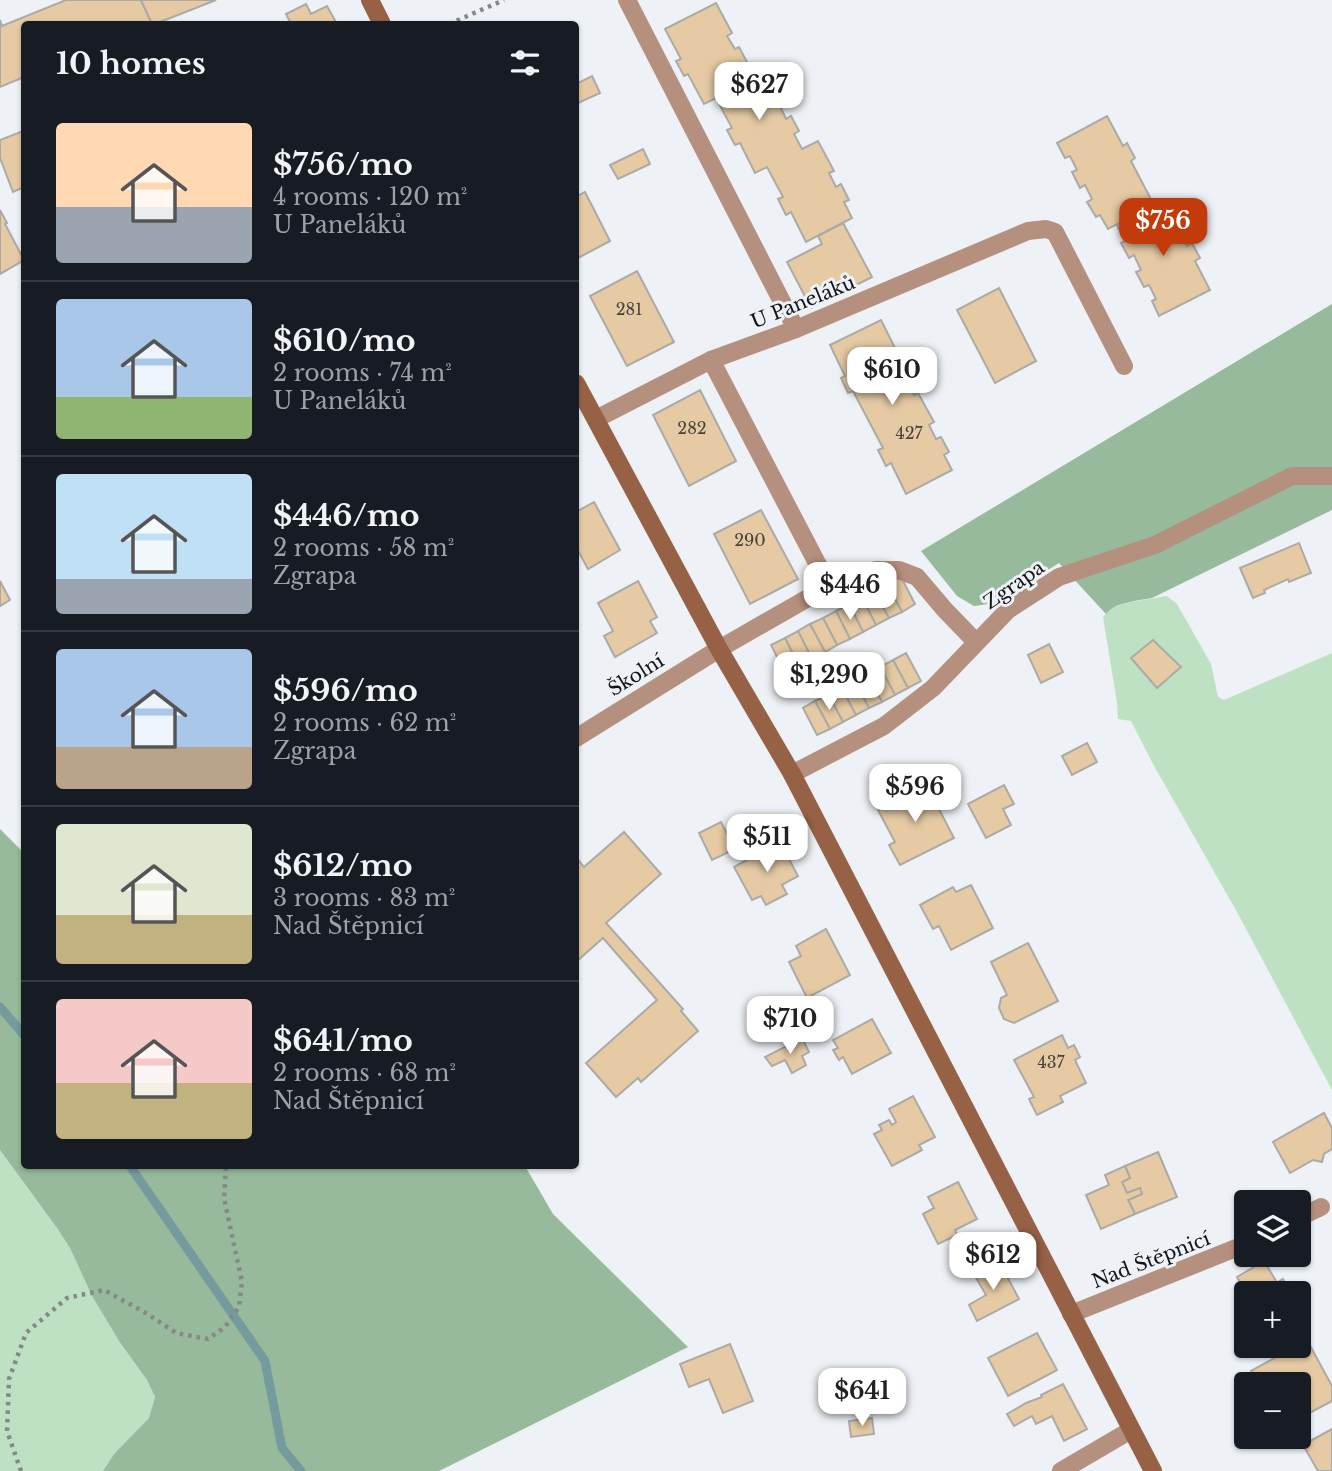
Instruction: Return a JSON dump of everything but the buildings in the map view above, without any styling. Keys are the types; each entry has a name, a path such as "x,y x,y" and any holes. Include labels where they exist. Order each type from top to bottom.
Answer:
{"street":[{"path":"370,0 380,21"},
{"path":"627,0 796,329"},
{"name":"U Paneláků","path":"596,419 712,360 796,329 1028,231 1046,229 1055,232 1124,366"},
{"path":"712,360 829,586"},
{"path":"579,388 719,649 792,774 1153,1471"},
{"name":"Zgrapa","path":"792,774 884,726 933,688 1008,610 1059,577 1155,545 1292,476 1332,476"},
{"name":"Školní","path":"579,736 719,649 829,586 876,570 898,570 918,577 976,642"},
{"path":"1311,1212 1321,1207"},
{"name":"Nad Štěpnicí","path":"1071,1314 1234,1249"},
{"path":"1062,1471 1131,1430"}],"path":[{"path":"456,21 504,0"},
{"path":"21,1471 7,1431 9,1379 26,1333 67,1298 104,1290 176,1333 208,1339 225,1327 239,1307 242,1282 224,1198 226,1169"}],"green space":[{"path":"1332,304 1332,510 1152,598 1121,604 1106,614 1059,563 996,603 974,606 957,596 921,551"},
{"path":"1167,596 1177,604 1211,664 1218,697 1224,700 1332,653 1332,1090 1131,721 1118,719 1103,617 1110,609 1125,603"},
{"path":"0,829 21,850 21,1169 527,1169 553,1214 688,1347 439,1471 103,1471 114,1454 149,1418 155,1397 147,1380 92,1296 70,1248 0,1150"},
{"path":"0,1150 70,1248 92,1296 147,1380 155,1397 149,1418 114,1454 103,1471 0,1471"}],"waterway":[{"path":"0,1007 21,1032"},
{"path":"132,1169 265,1361 282,1448 301,1471"}]}
